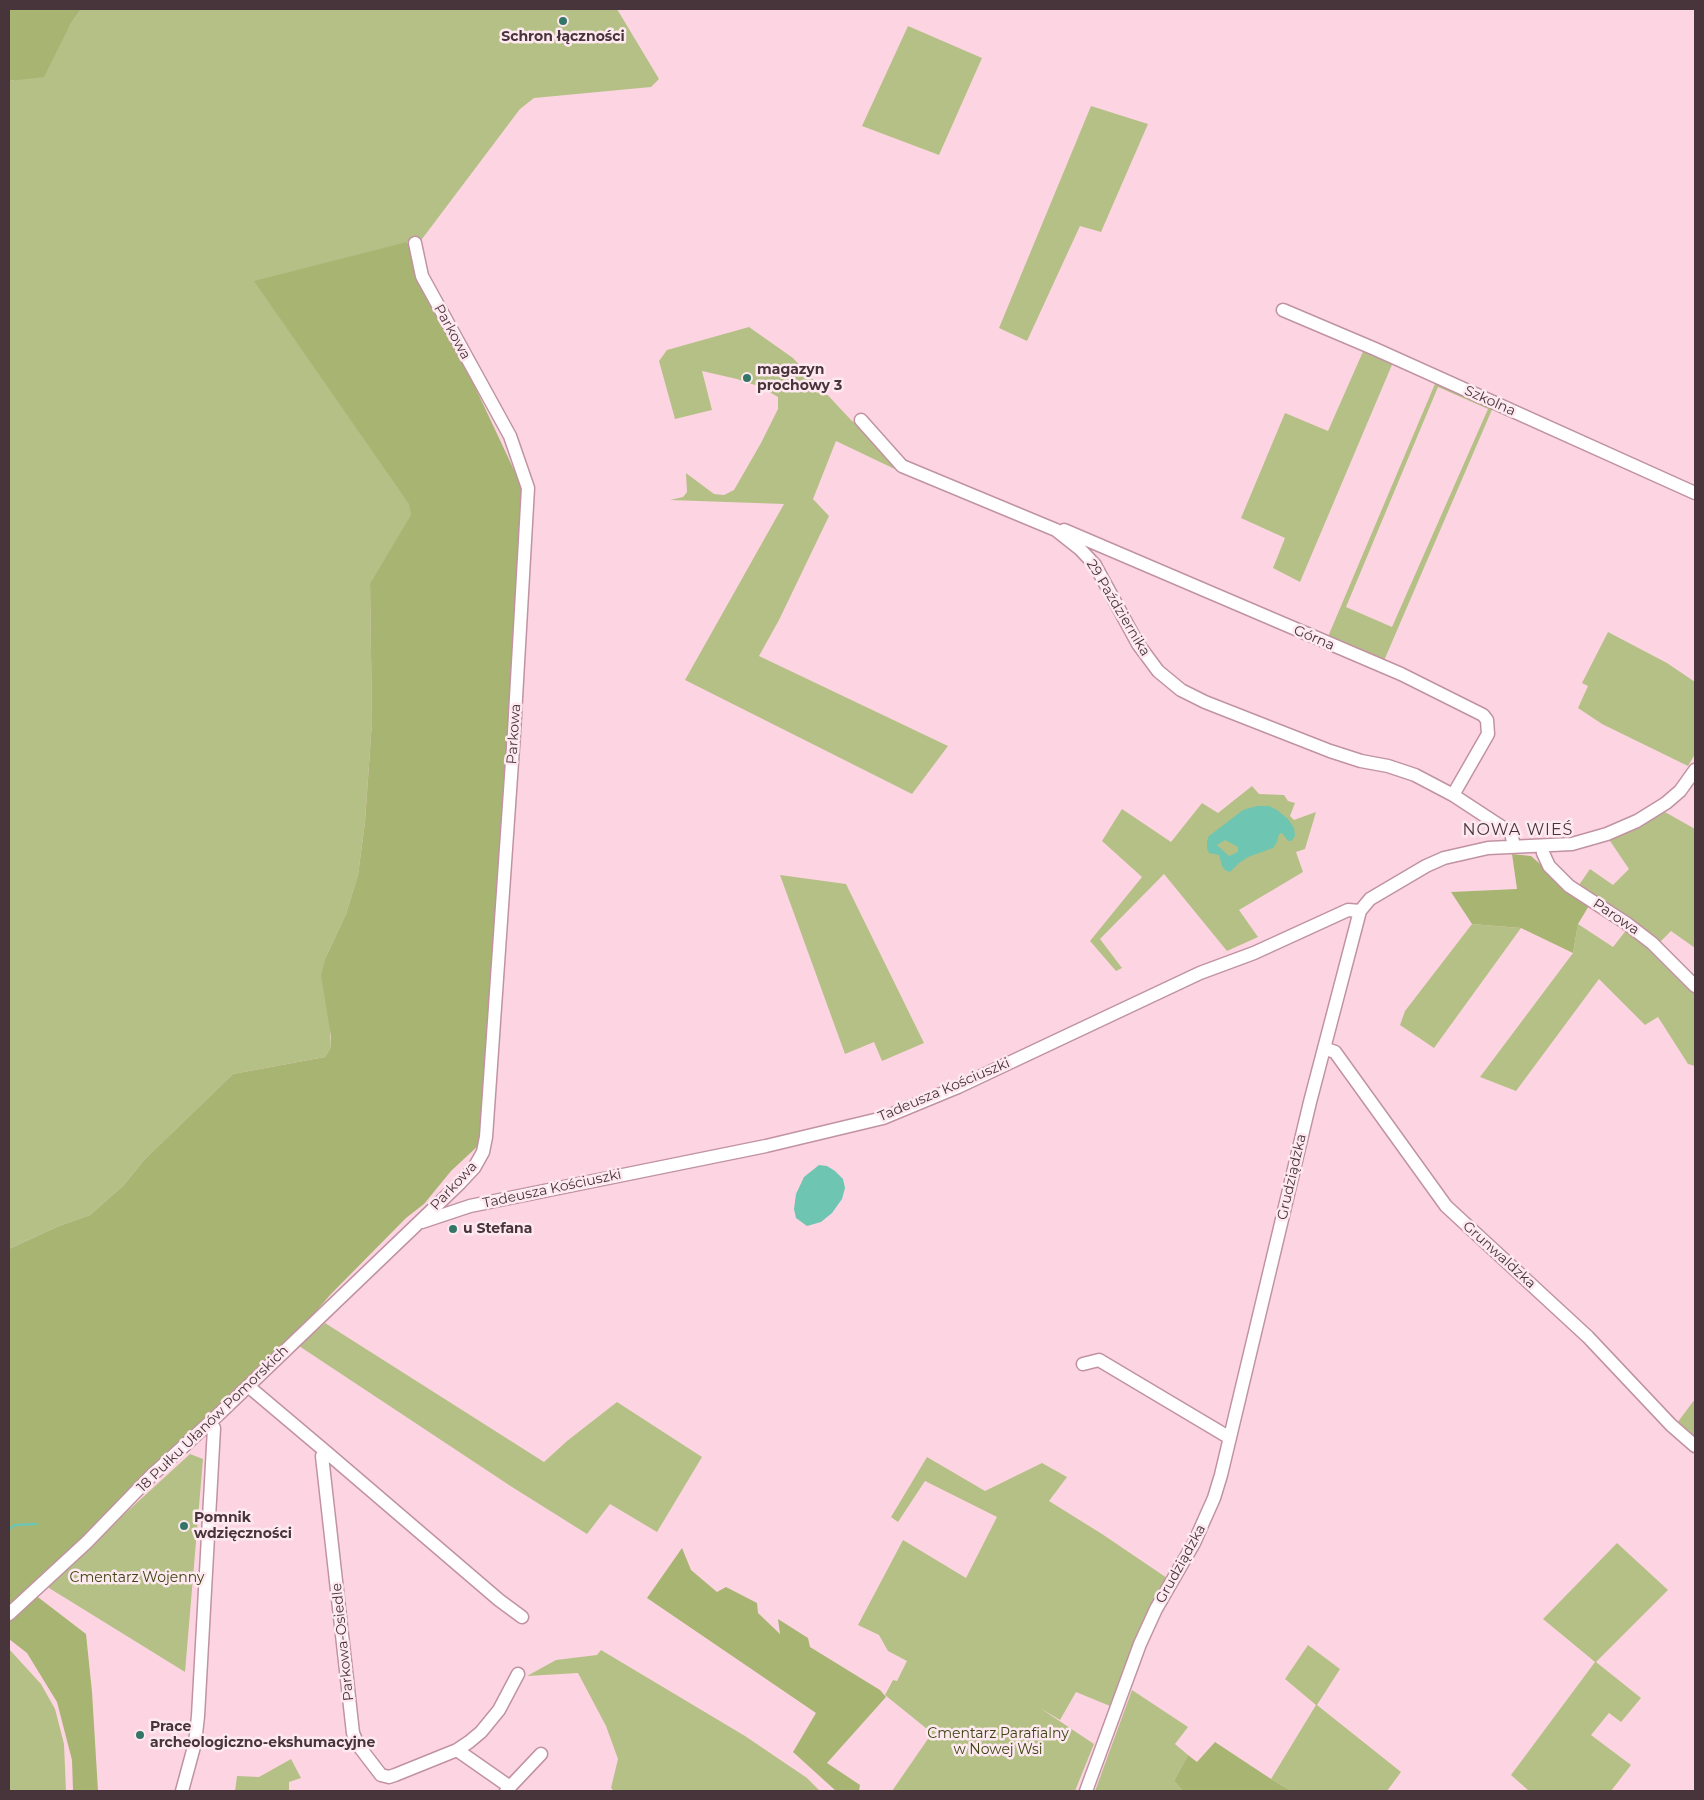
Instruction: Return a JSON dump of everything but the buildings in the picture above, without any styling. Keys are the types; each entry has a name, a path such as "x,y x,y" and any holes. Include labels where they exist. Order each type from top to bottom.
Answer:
{"street":[{"name":"Parkowa","path":"415,243 422,276 510,436 528,488 514,733 486,1137 483,1152 474,1168 417,1223"},
{"name":"Szkolna","path":"1283,310 1375,349 1695,493"},
{"name":"29 Października","path":"861,420 902,466 1059,533 1080,549 1095,566 1138,644 1158,671 1180,690 1205,702 1330,751 1415,775 1453,795 1511,834 1514,846"},
{"name":"Górna","path":"1059,533 1064,530 1401,674 1483,715 1487,720 1488,734 1453,795"},
{"path":"1360,911 1370,899 1426,866 1462,853 1488,848 1572,844 1607,834 1652,813 1680,791 1695,770"},
{"name":"Parowa","path":"1542,846 1549,866 1569,886 1626,923 1652,943 1695,986"},
{"name":"Tadeusza Kościuszki","path":"417,1223 470,1206 766,1146 883,1118 958,1087 1200,973 1254,953 1348,910 1360,911"},
{"name":"Grudziądzka","path":"1086,1791 1140,1644 1156,1609 1194,1543 1211,1506 1221,1475 1324,1048 1360,911"},
{"name":"Grunwaldzka","path":"1324,1048 1335,1052 1446,1206 1588,1336 1671,1425 1695,1446"},
{"name":"18 Pułku Ułanów Pomorskich","path":"9,1614 417,1223"},
{"path":"1083,1364 1099,1360 1230,1438"},
{"path":"248,1386 499,1600 522,1617"},
{"path":"182,1791 194,1743 198,1716 214,1428 210,1423"},
{"name":"Parkowa-Osiedle","path":"325,1451 322,1456 323,1466 355,1739 381,1775 389,1777 457,1750 475,1737 499,1710 518,1674"},
{"path":"457,1750 508,1789 541,1754"}],"green space":[{"path":"81,9 617,9 659,79 651,87 534,98 520,109 419,243 407,242 411,516 370,583 372,721 365,822 358,875 346,914 326,957 331,1047 325,1057 233,1074 144,1160 124,1185 90,1215 59,1226 9,1249 9,81 13,81 70,25"},
{"path":"908,26 982,58 939,155 862,126"},
{"path":"1091,106 1148,124 1101,232 1080,226 1027,341 999,328"},
{"path":"749,327 793,358 851,420 921,470 924,483 836,441 813,499 829,516 779,620 759,656 948,746 912,794 685,680 784,504 670,500 683,497 687,492 686,473 714,494 724,495 734,490 778,409 778,397 761,387 702,371 712,410 675,419 659,361 667,350"},
{"path":"1365,347 1394,360 1300,582 1273,568 1285,538 1241,518 1285,413 1328,431"},
{"path":"1437,379 1494,405 1383,663 1327,639","holes":["1438,387 1488,409 1392,627 1346,607"]},
{"path":"1608,632 1667,663 1695,682 1695,754 1688,766 1602,724 1578,708 1588,686 1582,683"},
{"path":"1252,786 1259,794 1284,795 1288,801 1295,803 1290,816 1294,820 1316,812 1305,849 1296,852 1303,872 1239,910 1258,937 1227,951 1164,874 1100,939 1122,968 1116,971 1090,941 1142,877 1102,841 1122,809 1171,842 1202,803 1218,813"},
{"path":"1665,812 1695,829 1695,948 1671,931 1658,944 1695,981 1695,1066 1688,1064 1658,1017 1645,1025 1599,979 1516,1091 1480,1077 1573,953 1578,924 1613,947 1631,924 1579,885 1590,869 1613,885 1629,869 1608,838"},
{"path":"780,875 846,884 924,1043 882,1061 874,1042 845,1054"},
{"path":"1472,924 1521,928 1434,1048 1400,1025 1405,1011"},
{"path":"325,1323 544,1462 567,1441 617,1402 702,1457 657,1532 610,1504 587,1534 512,1487 299,1346"},
{"path":"1695,1399 1695,1439 1677,1423"},
{"name":"Cmentarz Wojenny","path":"190,1454 203,1459 185,1672 49,1588 48,1584"},
{"name":"Cmentarz Parafialny w Nowej Wsi","path":"927,1457 985,1491 1042,1463 1067,1477 1049,1501 1167,1578 1134,1643 1110,1706 1076,1692 1060,1720 1040,1708 1094,1744 1075,1791 892,1791 932,1733 885,1695 893,1680 897,1681 907,1661 888,1651 879,1635 858,1625 903,1540 966,1578 997,1517 925,1481 898,1522 891,1517"},
{"path":"1617,1543 1668,1590 1596,1662 1641,1698 1621,1722 1609,1713 1591,1735 1631,1765 1611,1791 1529,1791 1511,1775 1595,1662 1543,1619"},
{"path":"1308,1645 1340,1669 1317,1705 1401,1772 1387,1791 1291,1791 1271,1779 1316,1705 1285,1679"},
{"path":"9,1649 41,1684 55,1709 64,1744 66,1791 9,1791"},
{"path":"601,1650 745,1736 807,1778 820,1791 614,1791 611,1788 618,1759 606,1726 578,1673 527,1676 556,1660 597,1655"},
{"path":"1132,1690 1188,1727 1175,1744 1188,1755 1174,1781 1183,1791 1095,1791"},
{"path":"291,1759 301,1778 289,1782 289,1791 235,1791 237,1776 259,1777"}],"shaded area":[{"path":"9,9 81,9 70,25 44,77 9,81"},
{"path":"407,242 522,487 484,1131 479,1145 451,1171 424,1204 406,1218 331,1294 291,1340 30,1591 86,1634 92,1692 98,1791 73,1791 72,1760 57,1702 27,1653 9,1639 9,1249 59,1226 90,1215 124,1185 144,1160 233,1074 325,1057 331,1047 321,975 326,957 346,914 358,875 365,822 372,721 370,583 411,515 409,504 254,281"},
{"path":"1257,806 1269,806 1277,810 1288,819 1294,828 1295,836 1291,841 1288,841 1282,833 1279,834 1273,848 1248,857 1230,872 1222,866 1219,855 1209,853 1207,841 1209,836 1243,810","holes":["1225,840 1238,847 1238,852 1229,856 1217,845"]},
{"path":"1512,854 1531,856 1565,886 1590,904 1578,924 1573,953 1521,928 1472,924 1451,892 1517,889"},
{"path":"819,1165 827,1166 835,1171 843,1179 845,1188 842,1199 832,1213 821,1222 807,1226 796,1218 794,1209 796,1194 804,1177"},
{"path":"682,1548 691,1570 717,1592 726,1587 757,1603 758,1613 780,1634 778,1619 808,1638 810,1647 880,1690 886,1697 827,1763 860,1785 859,1791 836,1791 793,1752 816,1713 647,1598"},
{"path":"1215,1742 1291,1791 1183,1791 1174,1781 1188,1755 1197,1762"}],"waterway":[{"path":"9,1529 15,1525 37,1524"}],"place":[{"name":"Schron łączności","path":"563,21"},
{"name":"magazyn prochowy 3","path":"747,378"},
{"name":"u Stefana","path":"453,1229"},
{"name":"Pomnik wdzięczności","path":"184,1526"},
{"name":"Prace archeologiczno-ekshumacyjne","path":"140,1735"}],"district":[{"name":"NOWA WIEŚ","path":"1518,830"}]}
